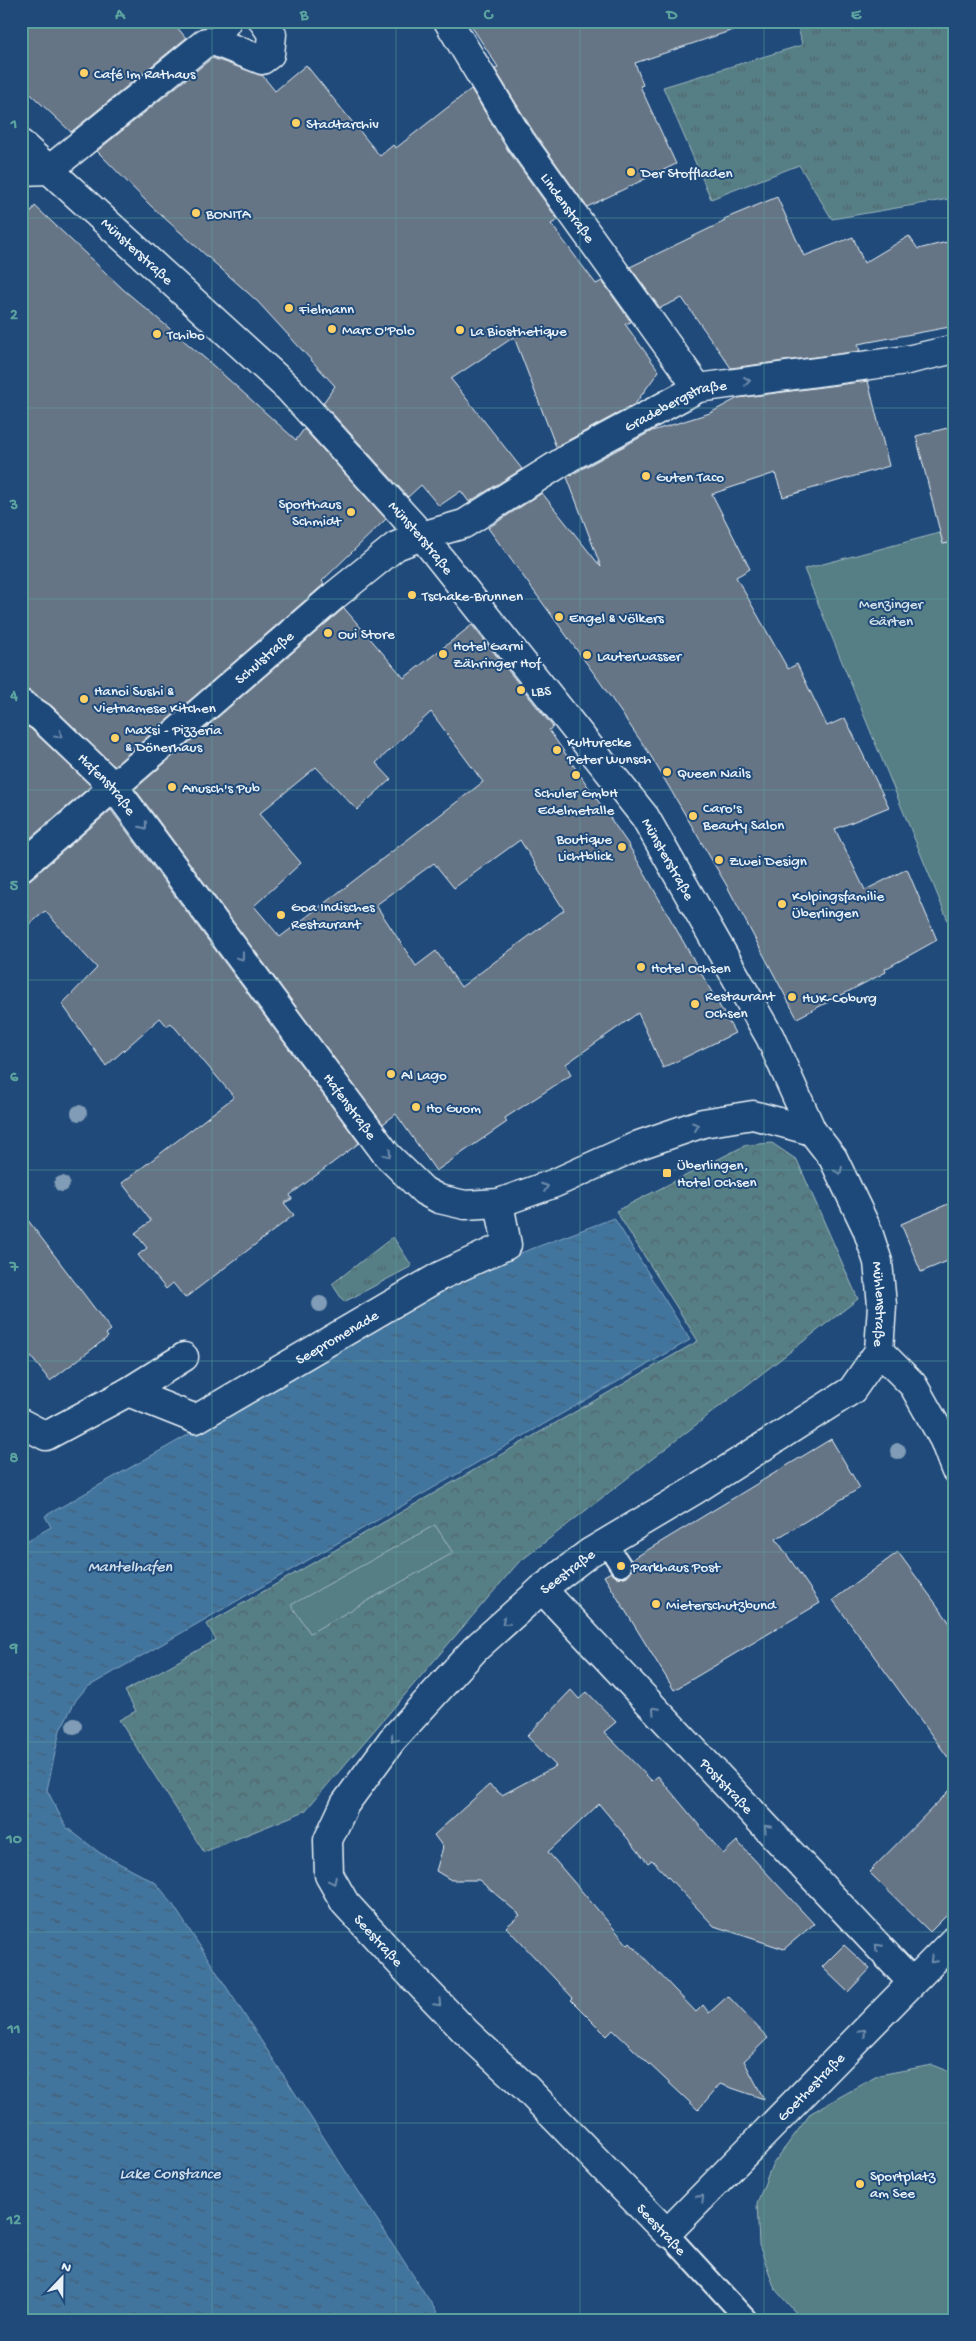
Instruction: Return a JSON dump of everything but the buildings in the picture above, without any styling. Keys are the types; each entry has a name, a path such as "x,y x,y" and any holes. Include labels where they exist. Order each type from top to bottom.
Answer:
{"street":[{"path":"21,171 49,170 206,42 216,42 262,60 270,54 272,34 264,21"},
{"name":"Lindenstraße","path":"448,21 520,140 698,388"},
{"name":"Münsterstraße","path":"21,144 289,388 422,536 645,817 770,1037 812,1131"},
{"name":"Gradebergstraße","path":"422,536 464,524 570,457 698,388 908,360 955,349"},
{"name":"Schulstraße","path":"21,867 334,596 396,546 422,536"},
{"name":"Hafenstraße","path":"21,704 41,717 114,787 387,1155 424,1191 439,1199 465,1205 499,1203 555,1183 639,1145 703,1124 753,1115 812,1131"},
{"name":"Mühlenstraße","path":"812,1131 833,1158 867,1230 878,1262 882,1305 879,1351 913,1385 944,1440 955,1470"},
{"name":"Seepromenade","path":"128,1392 196,1419 440,1276 507,1245 499,1203"},
{"name":"Seestraße","path":"667,2233 526,2088 466,2032 344,1903 330,1875 328,1840 345,1804 392,1740 475,1649 542,1589 589,1553 827,1408 852,1390 879,1351"},
{"path":"21,1422 46,1436 128,1392 184,1357"},
{"name":"Poststraße","path":"542,1589 685,1735 912,1982"},
{"name":"Goethestraße","path":"667,2233 955,1939"}],"lane":[{"name":"Seestraße","path":"606,1543 621,1566"},
{"name":"Seestraße","path":"667,2233 746,2320"}],"green space":[{"path":"797,21 955,21 955,198 832,219 799,165 711,199 663,87 802,45"},
{"name":"Menzinger Gärten","path":"955,529 955,926 951,928 804,569"},
{"path":"772,1143 797,1160 858,1299 518,1563 305,1811 204,1852 119,1720 136,1711 125,1691 216,1640 207,1624 698,1341 616,1211 746,1145"},
{"path":"393,1237 412,1266 344,1302 332,1284"},
{"path":"435,1525 453,1553 310,1633 291,1605"},
{"name":"Sportplatz am See","path":"932,2065 955,2074 955,2320 802,2320 775,2289 759,2245 757,2203 772,2165 811,2113 879,2075"}],"water":[{"path":"614,1218 690,1340 86,1688 76,1700 60,1730 47,1790 66,1827 100,1853 156,1883 172,1903 442,2320 21,2320 21,1544 51,1527 45,1516 486,1266"}],"place":[{"name":"Café Im Rathaus","path":"84,73"},
{"name":"Stadtarchiv","path":"296,123"},
{"name":"Der Stoffladen","path":"631,172"},
{"name":"BONITA","path":"196,213"},
{"name":"Fielmann","path":"289,308"},
{"name":"Marc O'Polo","path":"332,329"},
{"name":"La Biosthetique","path":"460,330"},
{"name":"Tchibo","path":"157,334"},
{"name":"Guten Taco","path":"646,476"},
{"name":"Sporthaus Schmidt","path":"351,512"},
{"name":"Tschake-Brunnen","path":"412,595"},
{"name":"Engel & Völkers","path":"559,617"},
{"name":"Oui Store","path":"328,633"},
{"name":"Hotel Garni Zähringer Hof","path":"443,654"},
{"name":"Lauterwasser","path":"587,655"},
{"name":"LBS","path":"521,690"},
{"name":"Hanoi Sushi & Vietnamese Kitchen","path":"84,699"},
{"name":"Maxsi - Pizzeria & Dönerhaus","path":"115,738"},
{"name":"Kulturecke Peter Wunsch","path":"557,750"},
{"name":"Queen Nails","path":"667,772"},
{"name":"Schuler GmbH Edelmetalle","path":"576,775"},
{"name":"Anusch's Pub","path":"172,787"},
{"name":"Caro's Beauty Salon","path":"693,816"},
{"name":"Boutique Lichtblick","path":"622,847"},
{"name":"Zwei Design","path":"719,860"},
{"name":"Kolpingsfamilie Überlingen","path":"782,904"},
{"name":"Goa Indisches Restaurant","path":"281,915"},
{"name":"Hotel Ochsen","path":"641,967"},
{"name":"HUK-Coburg","path":"792,997"},
{"name":"Restaurant Ochsen","path":"695,1004"},
{"name":"Al Lago","path":"391,1074"},
{"name":"Ho Guom","path":"416,1107"},
{"name":"Überlingen, Hotel Ochsen","path":"667,1173"},
{"name":"Parkhaus Post","path":"621,1566"},
{"name":"Mieterschutzbund","path":"656,1604"},
{"name":"Sportplatz am See","path":"860,2184"}],"water label":[{"name":"Mantelhafen","path":"130,1565"},
{"name":"Lake Constance","path":"170,2172"}]}
